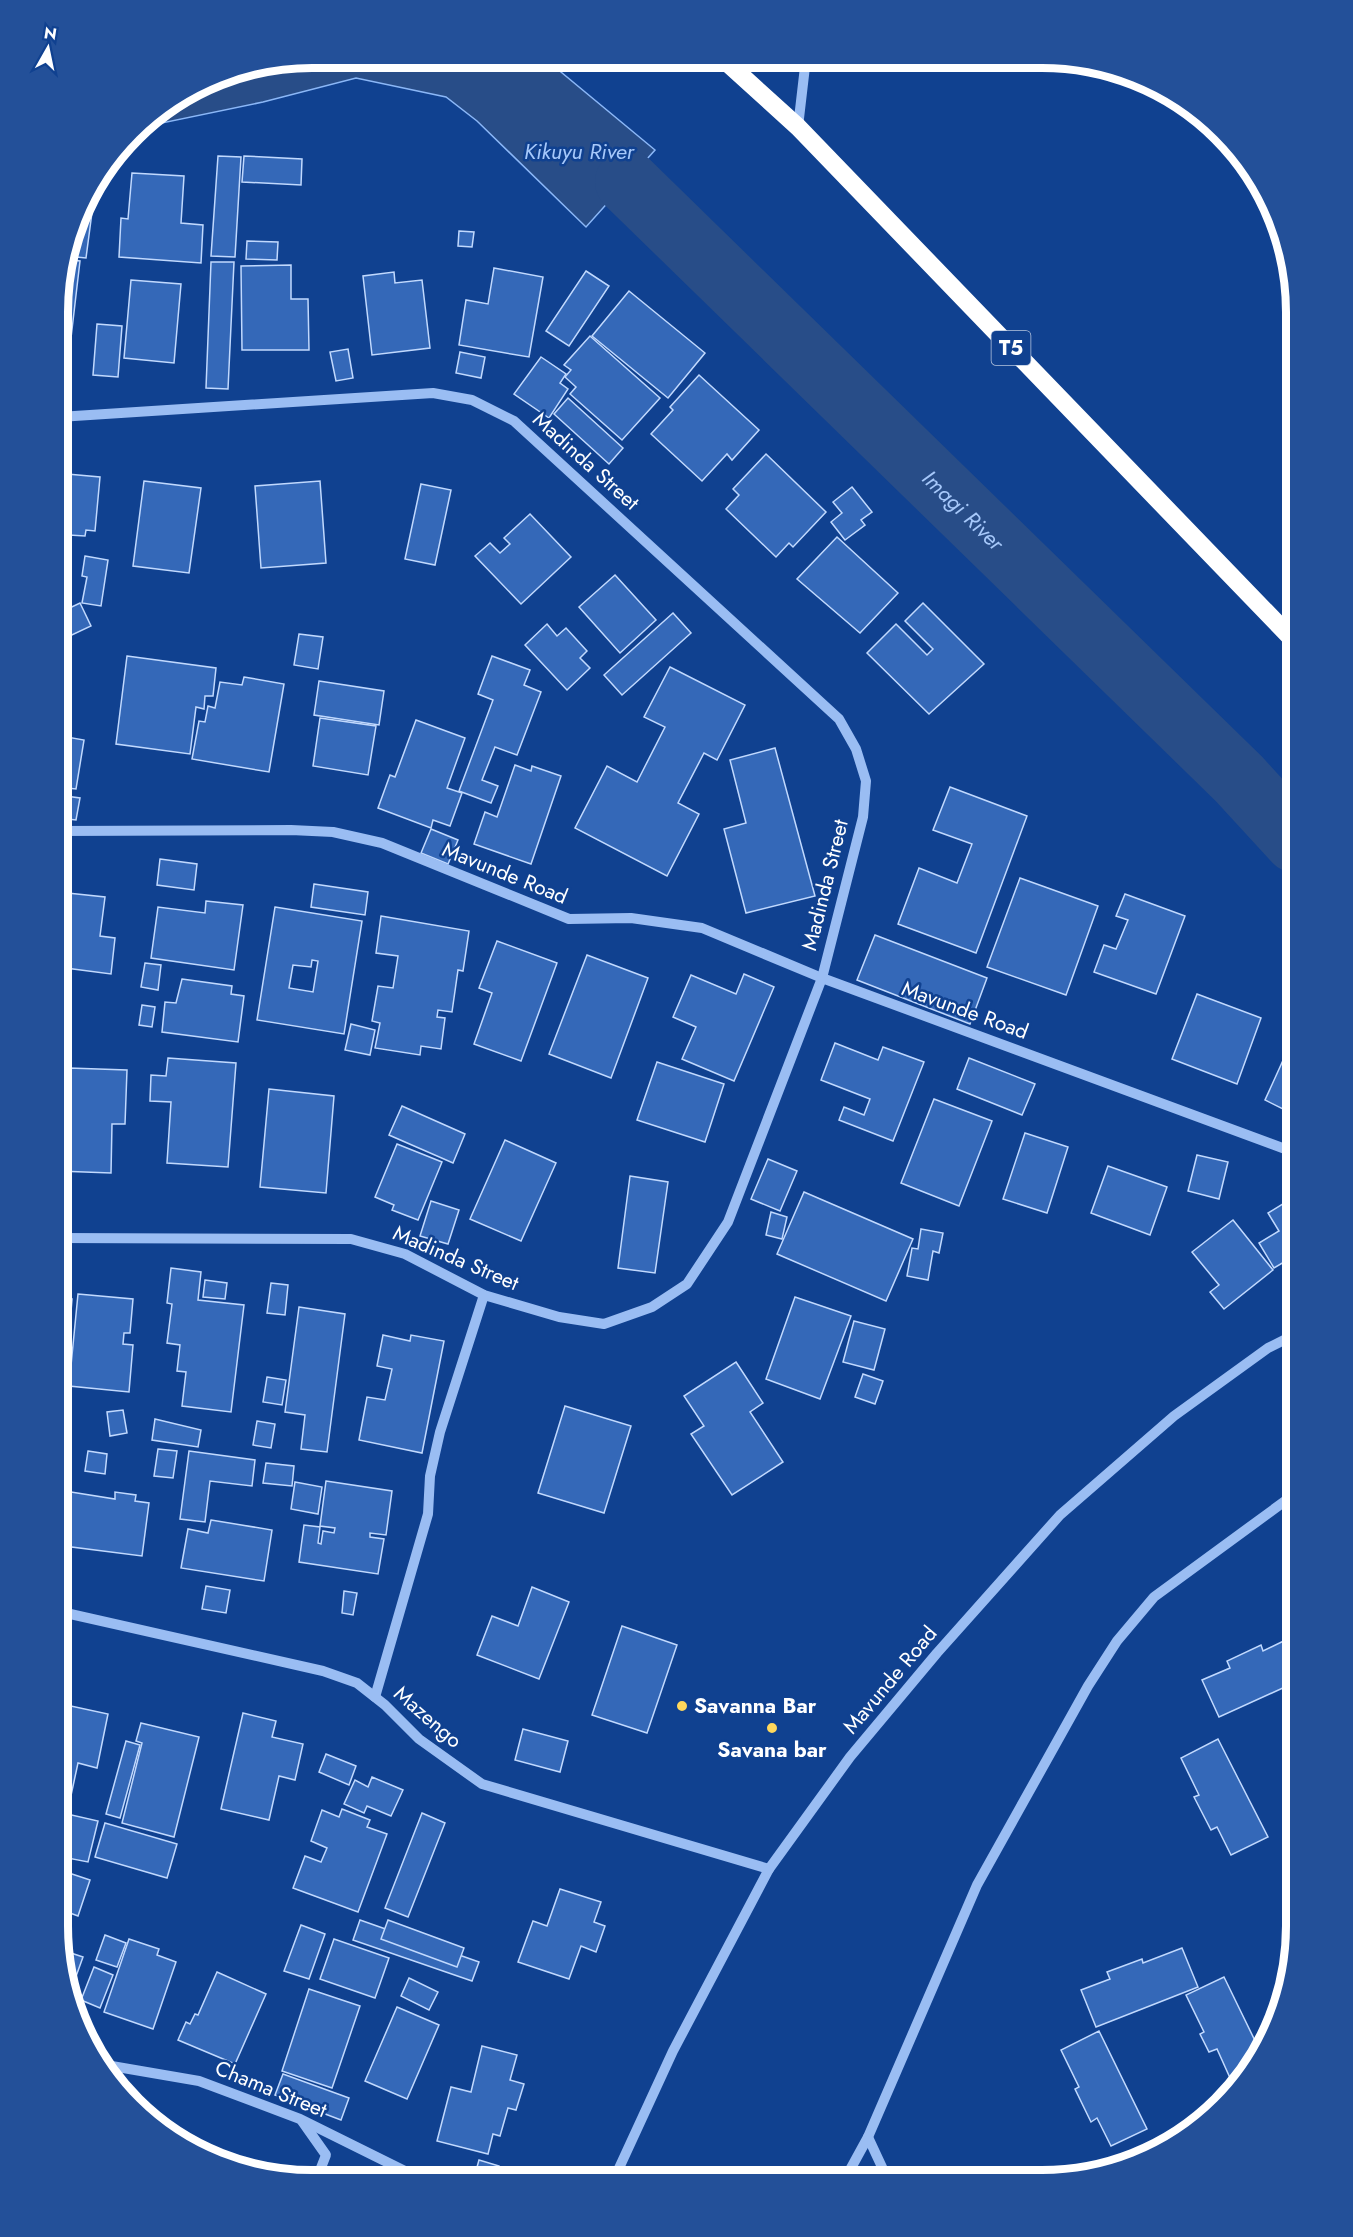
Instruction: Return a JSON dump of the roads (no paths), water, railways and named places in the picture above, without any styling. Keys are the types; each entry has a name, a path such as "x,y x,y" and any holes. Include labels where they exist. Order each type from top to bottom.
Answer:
{"highway":[{"name":"T5","path":"733,68 798,127 1286,633"}],"street":[{"path":"798,127 805,68"},
{"name":"Madinda Street","path":"68,416 433,393 472,400 514,421 839,719 856,749 866,781 863,817 822,978 728,1222 687,1284 652,1306 604,1324 559,1317 484,1295 405,1254 351,1239 68,1238"},
{"name":"Mavunde Road","path":"68,831 291,830 333,832 382,843 569,920 631,918 702,928 822,978 1286,1149"},
{"path":"375,1697 428,1514 430,1476 440,1432 484,1295"},
{"name":"Mavunde Road","path":"618,2170 673,2051 769,1869 850,1757 937,1653 1060,1515 1174,1416 1268,1348 1286,1339"},
{"path":"850,2170 868,2137 977,1885 1088,1686 1117,1641 1154,1598 1286,1500"},
{"name":"Mazengo","path":"68,1613 323,1671 357,1683 419,1739 482,1784 769,1869"},
{"name":"Chama Street","path":"113,2066 199,2081 300,2119 403,2170"},
{"path":"300,2119 326,2155 320,2170"},
{"path":"868,2137 883,2170"}],"water":[{"name":"Kikuyu River","path":"295,68 556,68 655,150 586,227 477,121 446,97 356,78 263,102 154,125 203,93 233,80 264,72"}],"waterway":[{"name":"Imagi River","path":"627,182 1239,779 1286,830"}],"place":[{"name":"Savanna Bar","path":"682,1706"},
{"name":"Savana bar","path":"772,1728"}]}
